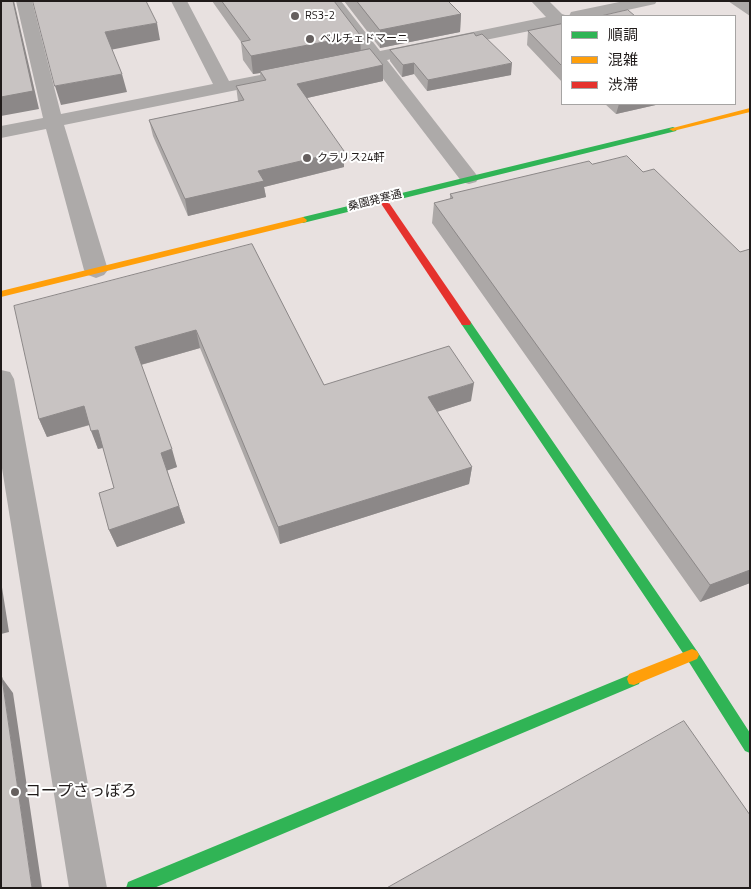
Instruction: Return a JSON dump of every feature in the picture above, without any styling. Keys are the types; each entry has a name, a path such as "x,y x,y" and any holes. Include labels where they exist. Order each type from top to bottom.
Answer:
{"street":[{"path":"24,1 53,121 96,270"},
{"path":"179,1 224,88"},
{"path":"332,1 469,178"},
{"path":"539,1 561,16"},
{"path":"584,15 649,1"},
{"path":"1,132 561,20"},
{"name":"桑園発寒通","path":"1,294 750,110"},
{"path":"382,199 692,655 750,746"},
{"path":"1,379 88,888"},
{"path":"134,888 692,655"}],"building":[{"path":"1,1 13,1 33,91 1,97"},
{"path":"33,1 146,1 157,23 105,32 122,74 55,86"},
{"path":"222,1 334,1 360,35 251,56 241,42 250,40"},
{"path":"357,1 448,1 461,14 380,30"},
{"path":"628,10 634,15 606,15"},
{"path":"561,24 561,65 528,31"},
{"path":"474,33 476,36 482,34 512,63 428,80 414,63 403,65 390,50"},
{"path":"370,49 383,65 297,84 344,151 258,171 264,181 185,199 149,120 244,100 236,86 266,80 260,71"},
{"path":"627,156 643,172 654,169 740,252 750,249 750,570 710,585 434,203 453,198 450,194 589,161 592,164"},
{"path":"252,244 324,385 449,346 474,383 428,397 472,467 278,527 196,330 135,347 172,449 161,453 179,506 109,530 99,493 114,488 98,430 91,431 84,406 39,419 14,306"},
{"name":"コープさっぽろ","path":"2,678 32,888 1,888"},
{"path":"684,721 750,815 750,888 387,888"}],"traffic: fast":[{"path":"303,220 673,129"},
{"path":"466,323 692,655 750,746"},
{"path":"134,888 634,679"}],"traffic: slow":[{"path":"673,129 750,110"},
{"path":"1,294 303,220"},
{"path":"634,679 692,655"}],"traffic: jam":[{"path":"382,199 466,323"}],"place":[{"name":"RS3-2","path":"295,16"},
{"name":"ベルチェドマーニ","path":"310,39"},
{"name":"クラリス24軒","path":"307,158"},
{"name":"コープさっぽろ","path":"15,792"}]}
